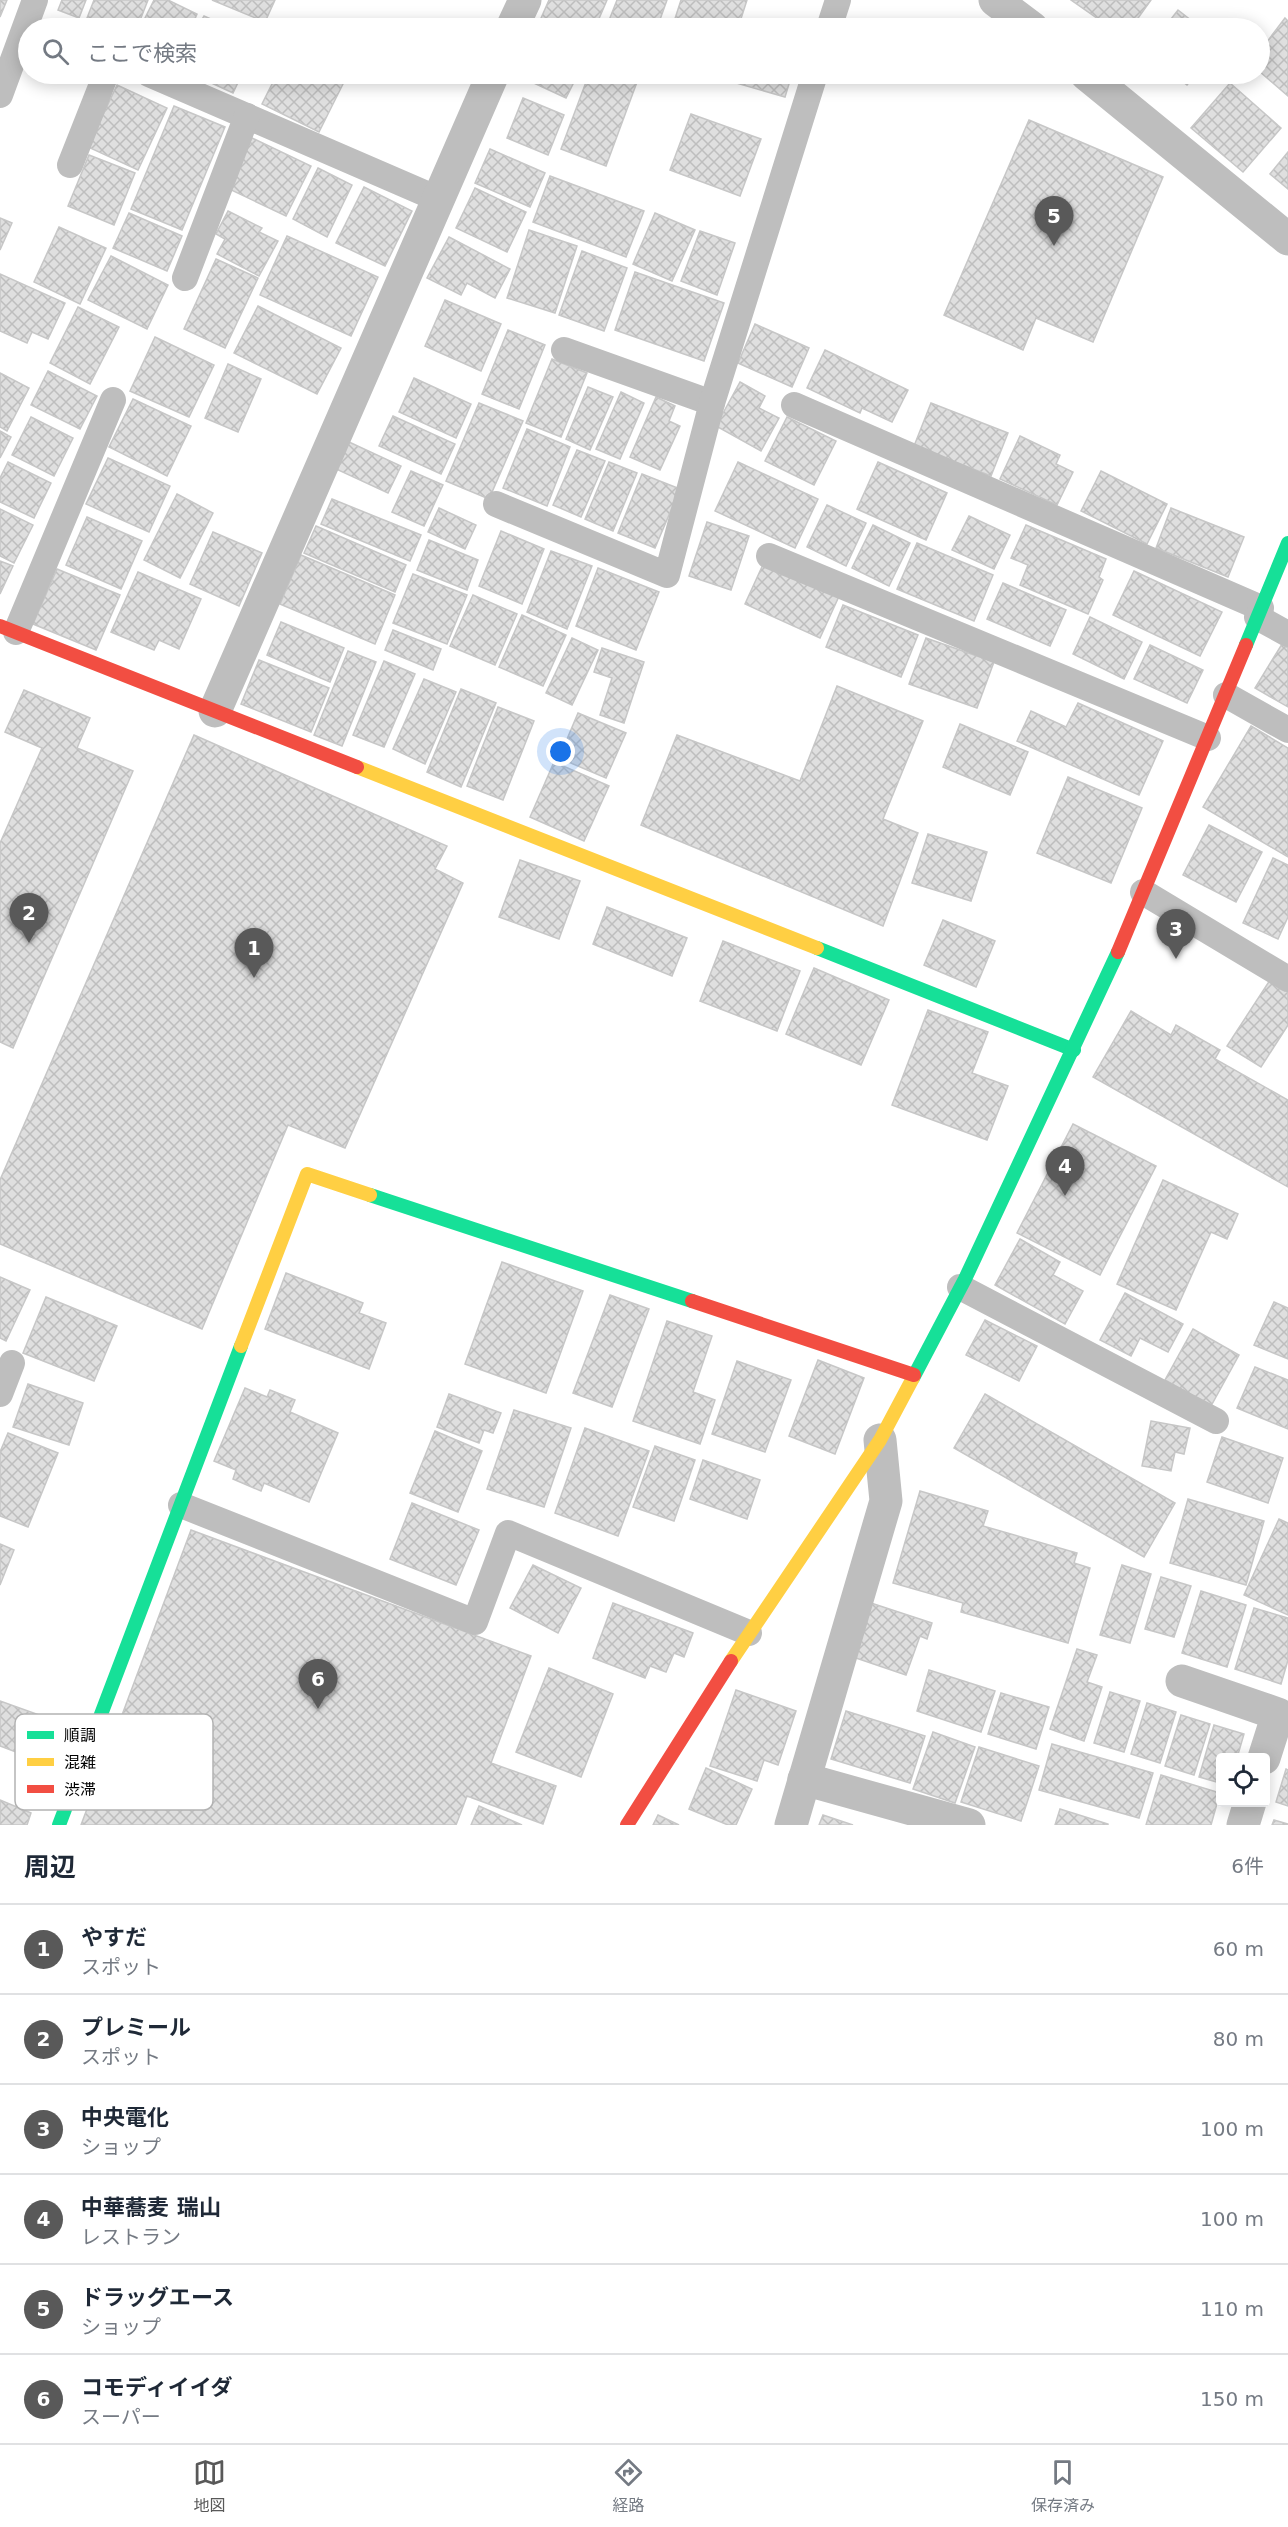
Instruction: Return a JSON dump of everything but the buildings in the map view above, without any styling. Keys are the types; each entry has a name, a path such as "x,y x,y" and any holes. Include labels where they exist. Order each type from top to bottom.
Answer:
{"street":[{"path":"517,18 525,0"},
{"path":"215,711 489,84"},
{"path":"1098,84 1288,240"},
{"path":"627,1825 749,1633 880,1440 960,1287 1074,1050 1143,892 1288,543"},
{"path":"8,629 1074,1050"},
{"path":"101,1714 307,1174 914,1375"},
{"path":"791,1825 886,1501 880,1440"},
{"path":"1182,1681 1278,1714 1266,1753"},
{"path":"804,1779 969,1825"},
{"path":"1243,1825 1249,1807"},
{"path":"59,1825 65,1810"}],"lane":[{"path":"832,18 838,0"},
{"path":"0,95 18,56"},
{"path":"70,165 102,84"},
{"path":"172,84 438,199"},
{"path":"496,504 667,574 712,403 812,84"},
{"path":"185,278 247,116"},
{"path":"564,350 712,403"},
{"path":"8,629 113,400"},
{"path":"794,405 1259,612 1288,634"},
{"path":"769,556 1208,738"},
{"path":"1226,695 1288,730"},
{"path":"1143,892 1288,979"},
{"path":"960,1287 1216,1421"},
{"path":"0,1394 12,1363"},
{"path":"180,1505 475,1622 508,1533 749,1633"}],"traffic: fast":[{"path":"1246,645 1288,543"},
{"path":"817,948 1074,1050"},
{"path":"913,1378 965,1279 1118,952"},
{"path":"370,1195 692,1301"},
{"path":"101,1714 241,1346"},
{"path":"59,1825 65,1810"}],"traffic: slow":[{"path":"357,767 817,948"},
{"path":"241,1346 307,1174 370,1195"},
{"path":"731,1661 880,1440 913,1378"}],"traffic: jam":[{"path":"0,626 357,767"},
{"path":"1118,952 1246,645"},
{"path":"692,1301 914,1375"},
{"path":"627,1825 731,1661"}],"place":[{"name":"ドラッグエース","path":"1054,246"},
{"name":"プレミール","path":"29,943"},
{"name":"中央電化","path":"1176,959"},
{"name":"やすだ","path":"254,978"},
{"name":"中華蕎麦 瑞山","path":"1065,1196"},
{"name":"コモディイイダ","path":"318,1709"}]}
